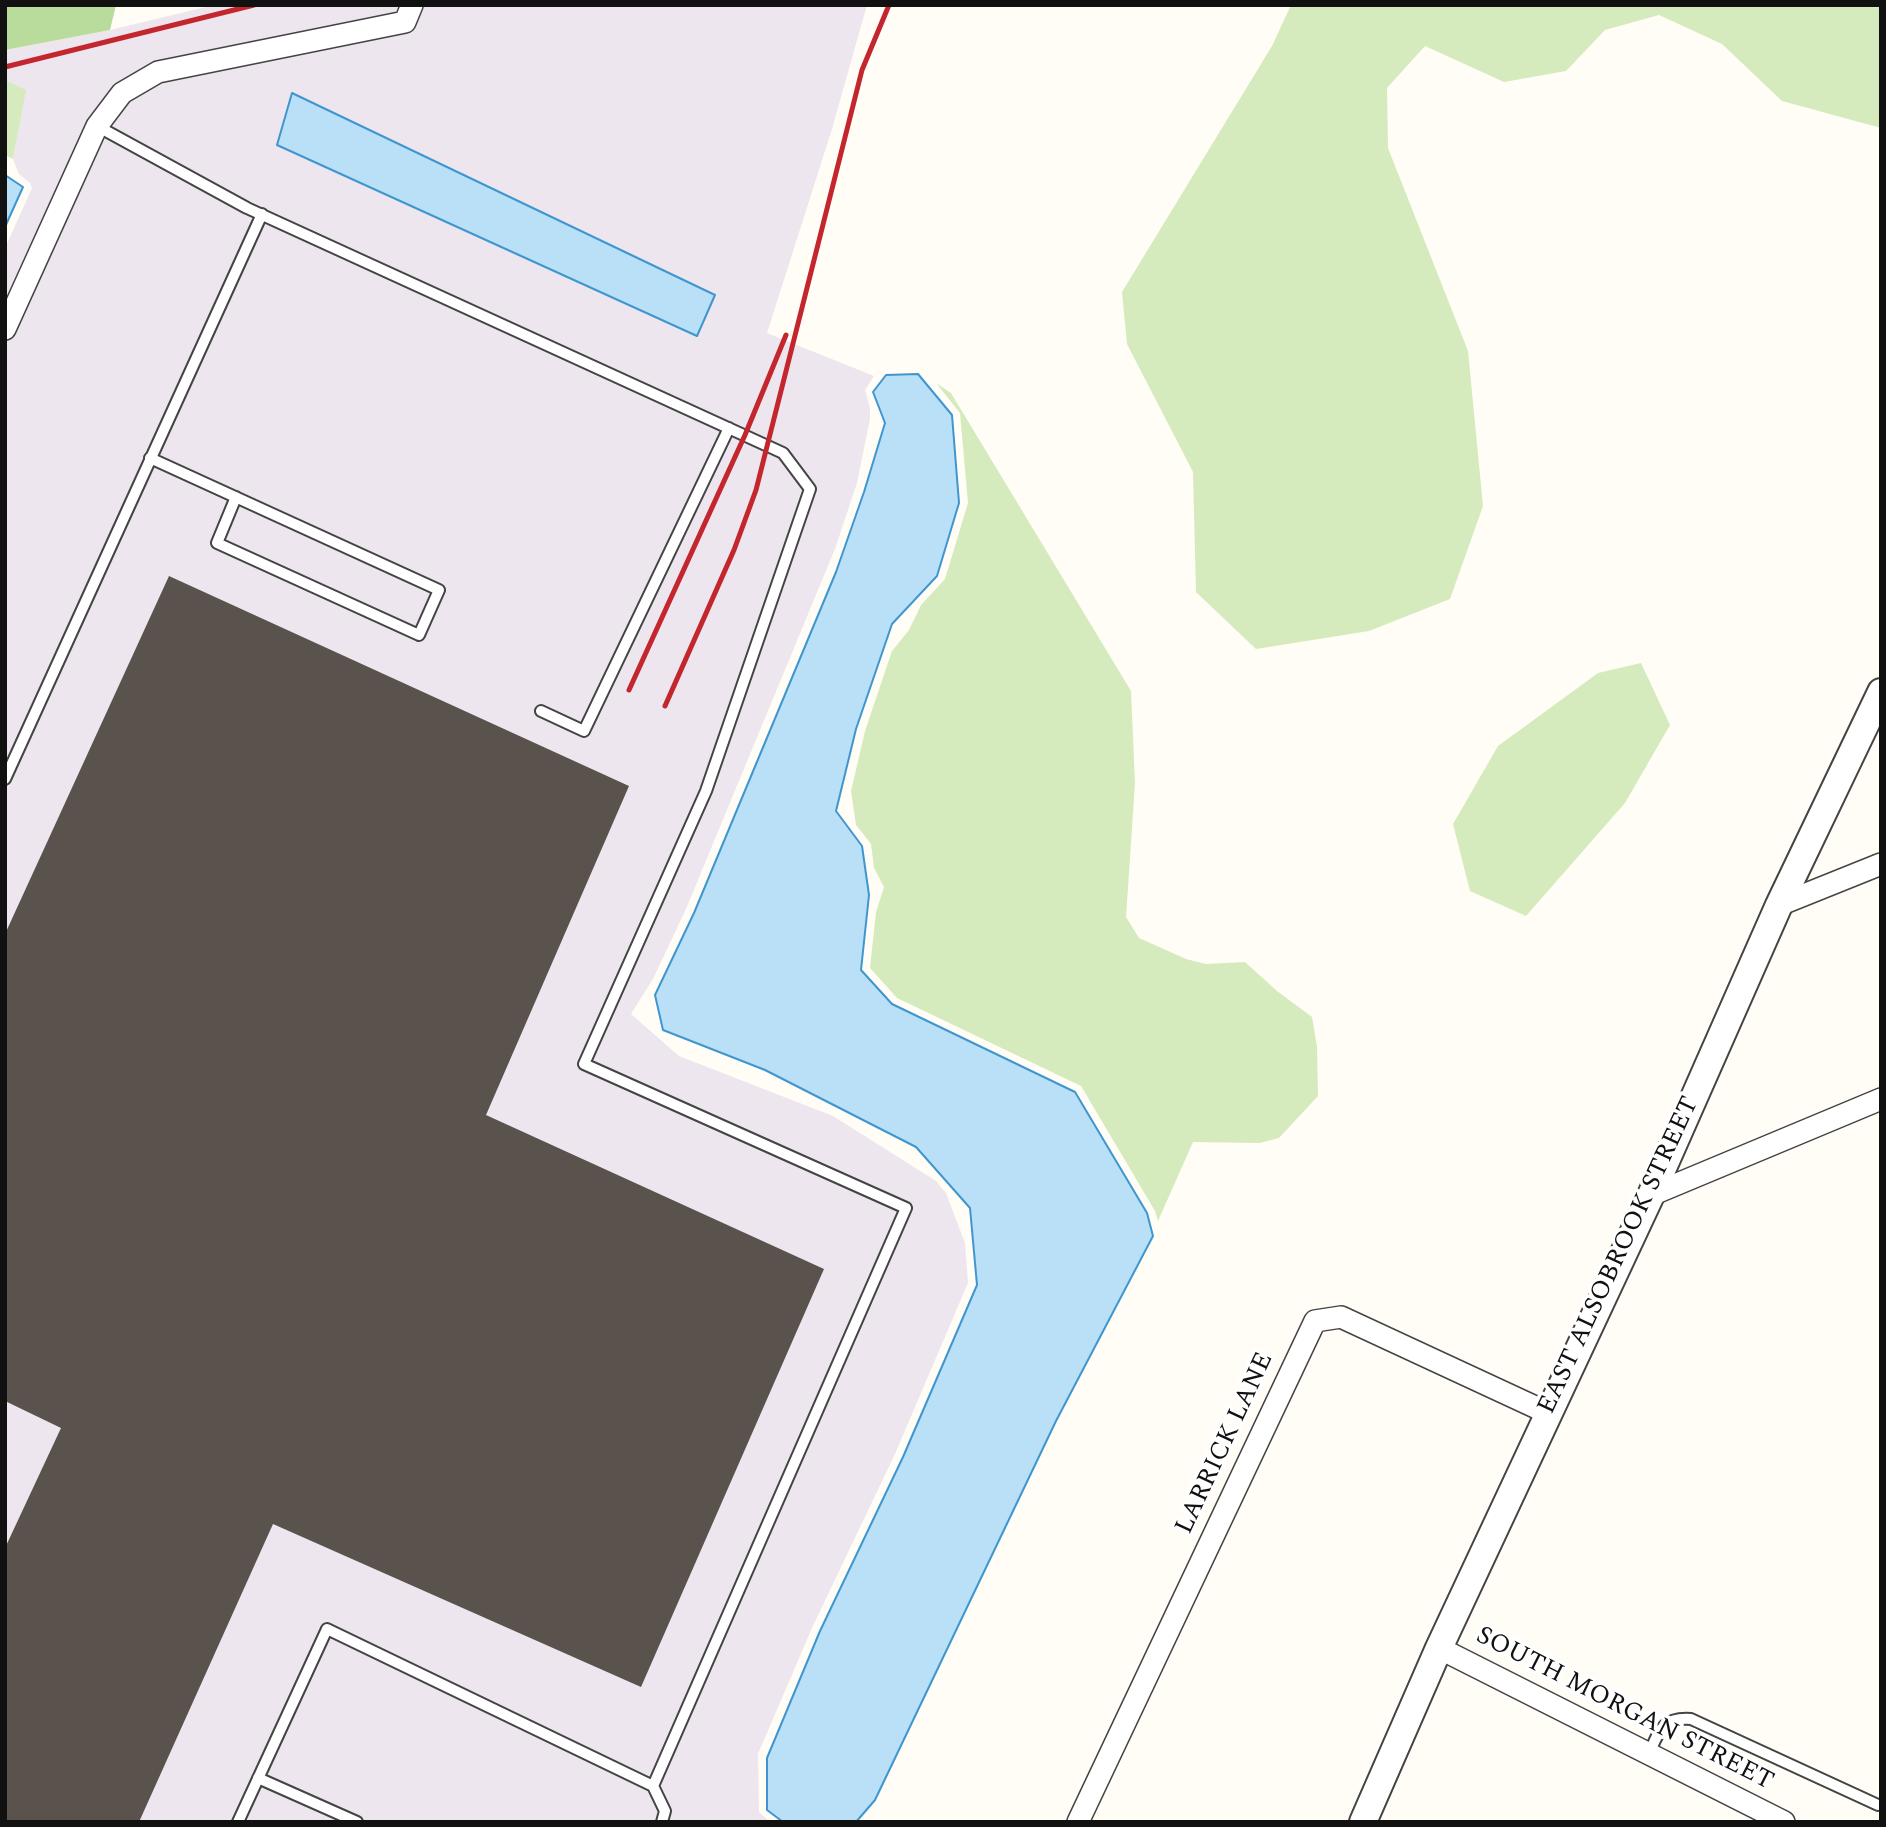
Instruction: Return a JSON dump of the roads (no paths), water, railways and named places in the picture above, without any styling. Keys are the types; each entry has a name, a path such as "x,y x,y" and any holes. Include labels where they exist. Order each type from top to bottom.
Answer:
{"street":[{"path":"5,329 97,126 122,93 158,72 405,22 412,5"},
{"name":"EAST ALSOBROOK STREET","path":"1363,1822 1439,1648 1651,1195 1779,905 1881,692"},
{"path":"1779,905 1881,864"},
{"path":"1651,1195 1881,1099"},
{"name":"LARRICK LANE","path":"1078,1822 1315,1321 1341,1317 1548,1413"},
{"name":"SOUTH MORGAN STREET","path":"1439,1648 1784,1822"}],"lane":[{"path":"97,126 262,214 783,453 810,489 706,791 584,1064 906,1208 653,1786"},
{"path":"5,779 262,214"},
{"path":"541,711 584,732 729,428"},
{"path":"150,458 236,497 439,590 419,635 217,543 236,497"},
{"path":"238,1822 327,1629 653,1786 665,1811 662,1822"},
{"path":"1649,1754 1661,1727 1676,1718 1691,1719 1878,1805"},
{"path":"258,1778 356,1822"}],"water":[{"path":"292,93 715,295 697,336 277,145"},
{"path":"5,175 23,187 5,227"},
{"path":"918,374 952,415 959,503 937,576 892,624 856,729 836,811 862,846 869,895 861,970 892,1004 1075,1092 1147,1213 1153,1236 1056,1421 875,1800 856,1822 783,1822 767,1810 767,1758 820,1631 903,1457 977,1285 970,1208 916,1147 765,1070 663,1030 655,995 694,913 836,572 885,423 873,392 886,375"}],"railway":[{"path":"5,67 254,5"},
{"path":"665,706 734,550 756,490 862,70 889,5"},
{"path":"629,690 745,435 786,335"}]}
